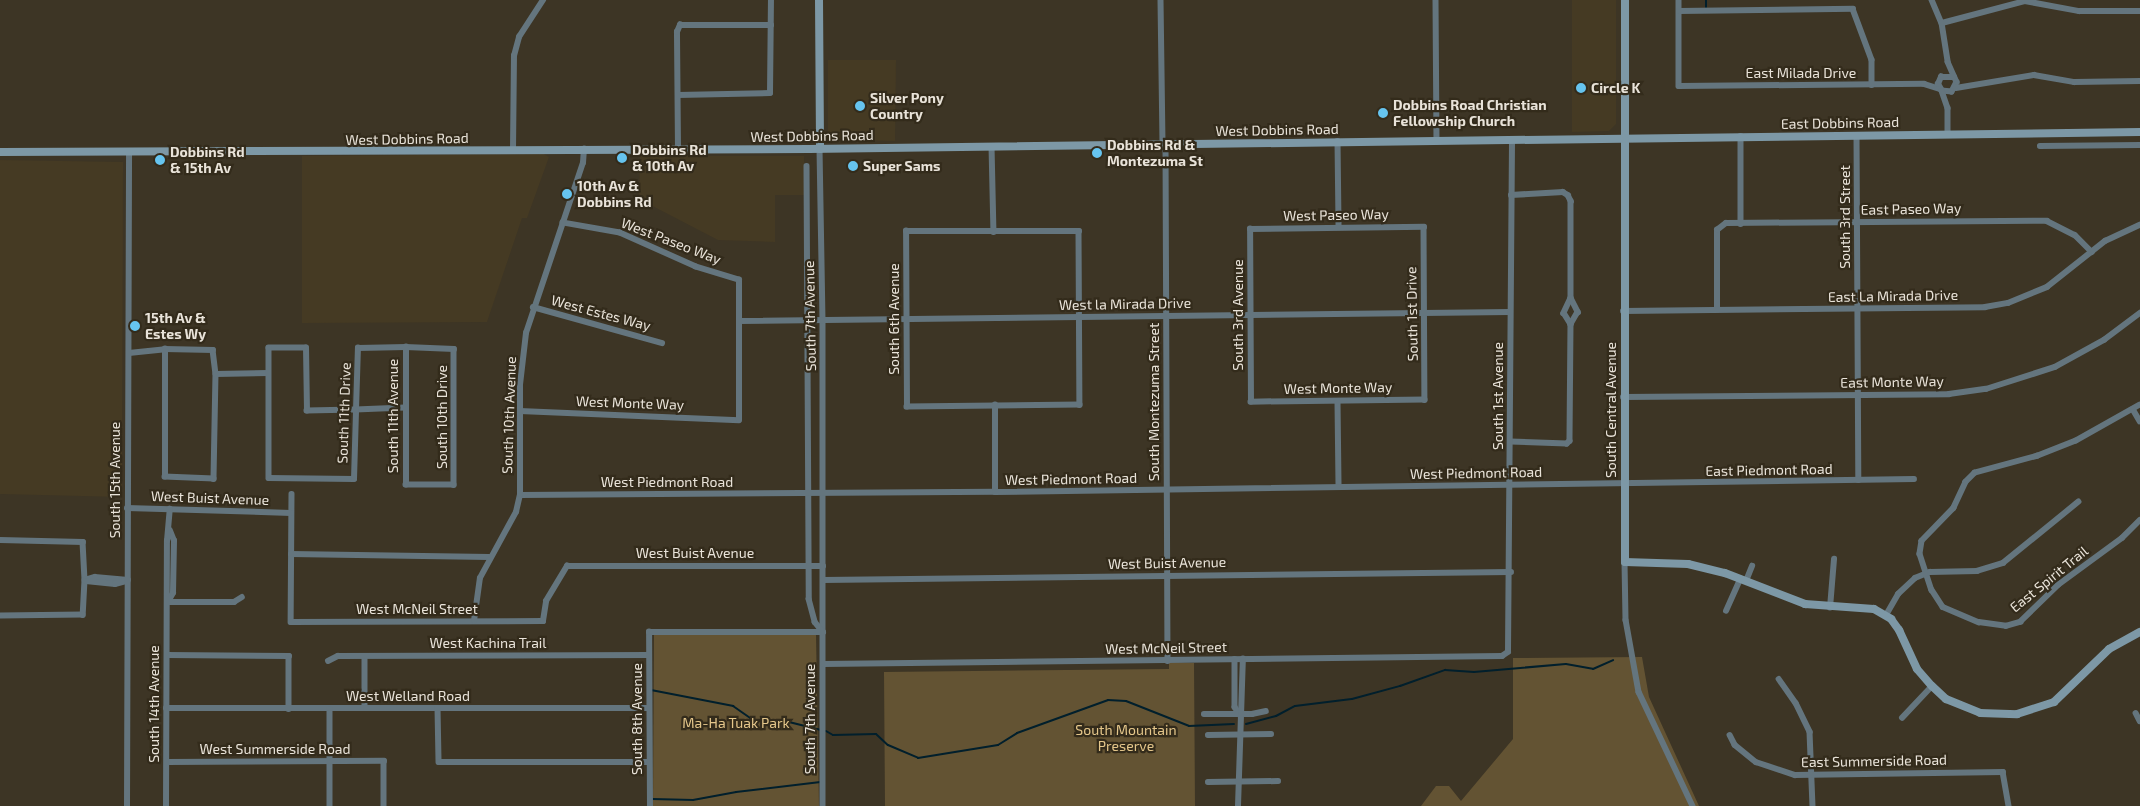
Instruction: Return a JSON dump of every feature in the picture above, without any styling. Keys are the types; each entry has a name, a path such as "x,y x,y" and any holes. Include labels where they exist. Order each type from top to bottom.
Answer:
{"main road":[{"name":"South 7th Avenue","path":"819,0 820,149"},
{"name":"South Central Avenue","path":"1624,0 1623,397 1625,562"},
{"name":"East Dobbins Road","path":"1624,138 2140,132"},
{"name":"West Dobbins Road","path":"0,152 129,154 584,149 820,149 1624,138"},
{"path":"1625,562 1688,564 1743,580 1787,599 1830,608 1874,609 1886,615 1899,630 1917,669 1932,686 1946,699 1980,713 2028,712 2063,696 2109,649 2140,632"}],"street":[{"path":"513,150 514,56 519,36 543,0"},
{"path":"678,95 770,93 771,0"},
{"name":"South Montezuma Street","path":"1161,0 1167,317 1168,660"},
{"path":"1436,0 1437,141"},
{"path":"1679,0 1679,11 1853,9 1872,60 1872,85"},
{"path":"1932,0 1942,23 1948,62 1955,78 1955,89 1948,108 1948,134"},
{"path":"1942,23 2025,0 2079,11 2140,11"},
{"name":"East Milada Drive","path":"1679,11 1679,86 1924,84 1948,74 1955,78"},
{"path":"678,150 677,32 680,25 771,24"},
{"path":"1948,62 1940,78 1941,90 1948,108"},
{"path":"1941,90 2034,75 2074,82 2140,81"},
{"path":"1955,78 1975,84"},
{"name":"East Milada Drive","path":"1924,84 1941,90"},
{"path":"2056,133 2056,146"},
{"name":"South 3rd Street","path":"1857,135 1859,480"},
{"path":"1741,136 1741,224"},
{"name":"South 1st Avenue","path":"1508,652 1511,485 1510,195 1512,140"},
{"path":"1338,141 1339,227"},
{"path":"2040,146 2140,145"},
{"path":"992,146 994,232 1079,231 1080,317 1080,404 995,405 995,492"},
{"name":"South 10th Avenue","path":"474,621 478,589 489,556 514,519 520,495 520,411 523,351 533,307 583,163 584,149"},
{"name":"South 7th Avenue","path":"820,149 824,494 823,806"},
{"name":"South 15th Avenue","path":"127,806 129,154"},
{"name":"South 7th Avenue","path":"807,166 811,613 823,632"},
{"path":"1510,195 1563,192 1571,200 1571,298 1564,313 1571,324"},
{"name":"East Paseo Way","path":"1717,310 1717,230 1720,225 2047,221 2075,235 2092,252"},
{"name":"West Paseo Way","path":"563,223 620,233 696,267 739,280 739,321"},
{"name":"East La Mirada Drive","path":"1623,311 1985,307 2008,303 2047,287 2118,234 2140,225"},
{"name":"West Paseo Way","path":"1250,229 1424,227"},
{"name":"South 1st Drive","path":"1424,227 1426,400"},
{"name":"South 3rd Avenue","path":"1250,229 1251,402"},
{"name":"South 6th Avenue","path":"994,232 906,231 907,406 995,405"},
{"path":"1511,442 1567,444 1571,436 1571,324 1578,312 1571,298"},
{"name":"West Estes Way","path":"533,307 662,342"},
{"name":"West la Mirada Drive","path":"739,321 1510,312"},
{"name":"East Monte Way","path":"1623,397 1949,394 2010,383 2055,367 2093,348 2140,313"},
{"name":"West Monte Way","path":"520,411 739,420 739,321"},
{"name":"South 11th Drive","path":"268,373 269,478 354,479 358,348 406,347"},
{"name":"South 10th Drive","path":"406,347 454,349 454,485 406,485"},
{"name":"South 11th Avenue","path":"406,347 406,485"},
{"path":"216,374 268,373 269,348 306,348 307,411 405,408"},
{"path":"129,353 165,349 213,350 216,374 214,479 165,477 165,349"},
{"name":"West Monte Way","path":"1251,402 1426,400"},
{"path":"1338,402 1339,487"},
{"path":"1926,573 1920,554 1922,541 1954,508 1966,482 1975,473 2038,456 2097,431 2140,405"},
{"path":"2133,409 2140,421"},
{"name":"East Piedmont Road","path":"1624,484 1914,479"},
{"name":"West Piedmont Road","path":"520,495 824,494 1624,484"},
{"path":"292,494 292,554 489,556"},
{"path":"1886,615 1909,583 1926,573 1946,570 1977,571 2003,563 2078,502"},
{"name":"West Buist Avenue","path":"128,508 292,513"},
{"name":"South 14th Avenue","path":"166,806 170,509"},
{"name":"East Spirit Trail","path":"1926,573 1932,590 1943,607 1979,622 2006,626 2020,622 2058,585 2122,538 2140,520"},
{"path":"0,540 83,542 85,580 83,615 0,616"},
{"name":"West McNeil Street","path":"292,554 291,622 543,621"},
{"path":"1830,608 1834,559"},
{"name":"South Central Avenue","path":"1625,562 1626,620 1639,692 1693,806"},
{"name":"West Buist Avenue","path":"543,621 546,601 567,566 824,566"},
{"path":"1726,612 1752,566"},
{"name":"West Buist Avenue","path":"823,580 1510,572"},
{"path":"85,580 128,580"},
{"path":"168,602 234,602 242,597"},
{"name":"South 8th Avenue","path":"650,806 649,632 823,632"},
{"name":"West McNeil Street","path":"823,664 1502,656 1508,652"},
{"name":"West Kachina Trail","path":"328,661 338,656 649,655"},
{"path":"167,656 289,656 289,708"},
{"path":"365,656 365,708"},
{"path":"1238,806 1239,713 1243,659"},
{"path":"1235,660 1239,713"},
{"path":"1779,679 1806,721 1812,745 1813,806"},
{"path":"1902,718 1932,686"},
{"name":"West Welland Road","path":"166,708 649,708"},
{"path":"438,708 439,762 649,762"},
{"path":"330,709 330,806"},
{"path":"1204,714 1252,714 1266,711"},
{"path":"2136,713 2140,721"},
{"path":"1208,735 1271,734"},
{"name":"East Summerside Road","path":"1730,734 1736,745 1756,762 1778,771 1812,775 2003,772 2009,806"},
{"name":"West Summerside Road","path":"166,762 384,761 384,806"},
{"path":"1208,782 1278,781"}],"shaded area":[{"path":"1572,0 1616,0 1616,124 1609,131 1572,132"},
{"path":"828,60 896,60 895,141 828,139"},
{"path":"544,154 549,157 527,218 522,218 487,322 302,323 302,156"},
{"path":"640,156 804,156 805,195 775,195 775,242 718,240 639,199"},
{"path":"0,160 123,162 122,497 0,494"}],"green space":[{"name":"Ma-Ha Tuak Park","path":"654,635 816,635 819,806 653,806"},
{"path":"1642,657 1649,697 1699,806 1421,806 1436,786 1449,786 1461,801 1513,739 1513,658"},
{"name":"South Mountain Preserve","path":"1169,662 1194,663 1195,806 885,806 884,672 1169,669"}],"waterway":[{"path":"1706,0 1706,7"},
{"path":"1246,724 1276,716 1295,706 1352,699 1400,686 1445,670 1474,672 1566,664 1593,669 1613,660"},
{"path":"651,690 733,706 753,720 789,722 821,730"},
{"path":"826,731 833,735 876,734 888,745 918,758 998,745 1017,733 1108,700 1126,701 1189,726 1234,724"},
{"path":"652,799 693,800 736,792 820,782"}],"place":[{"name":"Circle K","path":"1581,88"},
{"name":"Silver Pony Country","path":"860,106"},
{"name":"Dobbins Road Christian Fellowship Church","path":"1383,113"},
{"name":"Dobbins Rd & Montezuma St","path":"1097,153"},
{"name":"Dobbins Rd & 10th Av","path":"622,158"},
{"name":"Dobbins Rd & 15th Av","path":"160,160"},
{"name":"Super Sams","path":"853,166"},
{"name":"10th Av & Dobbins Rd","path":"567,194"},
{"name":"15th Av & Estes Wy","path":"135,326"}]}
